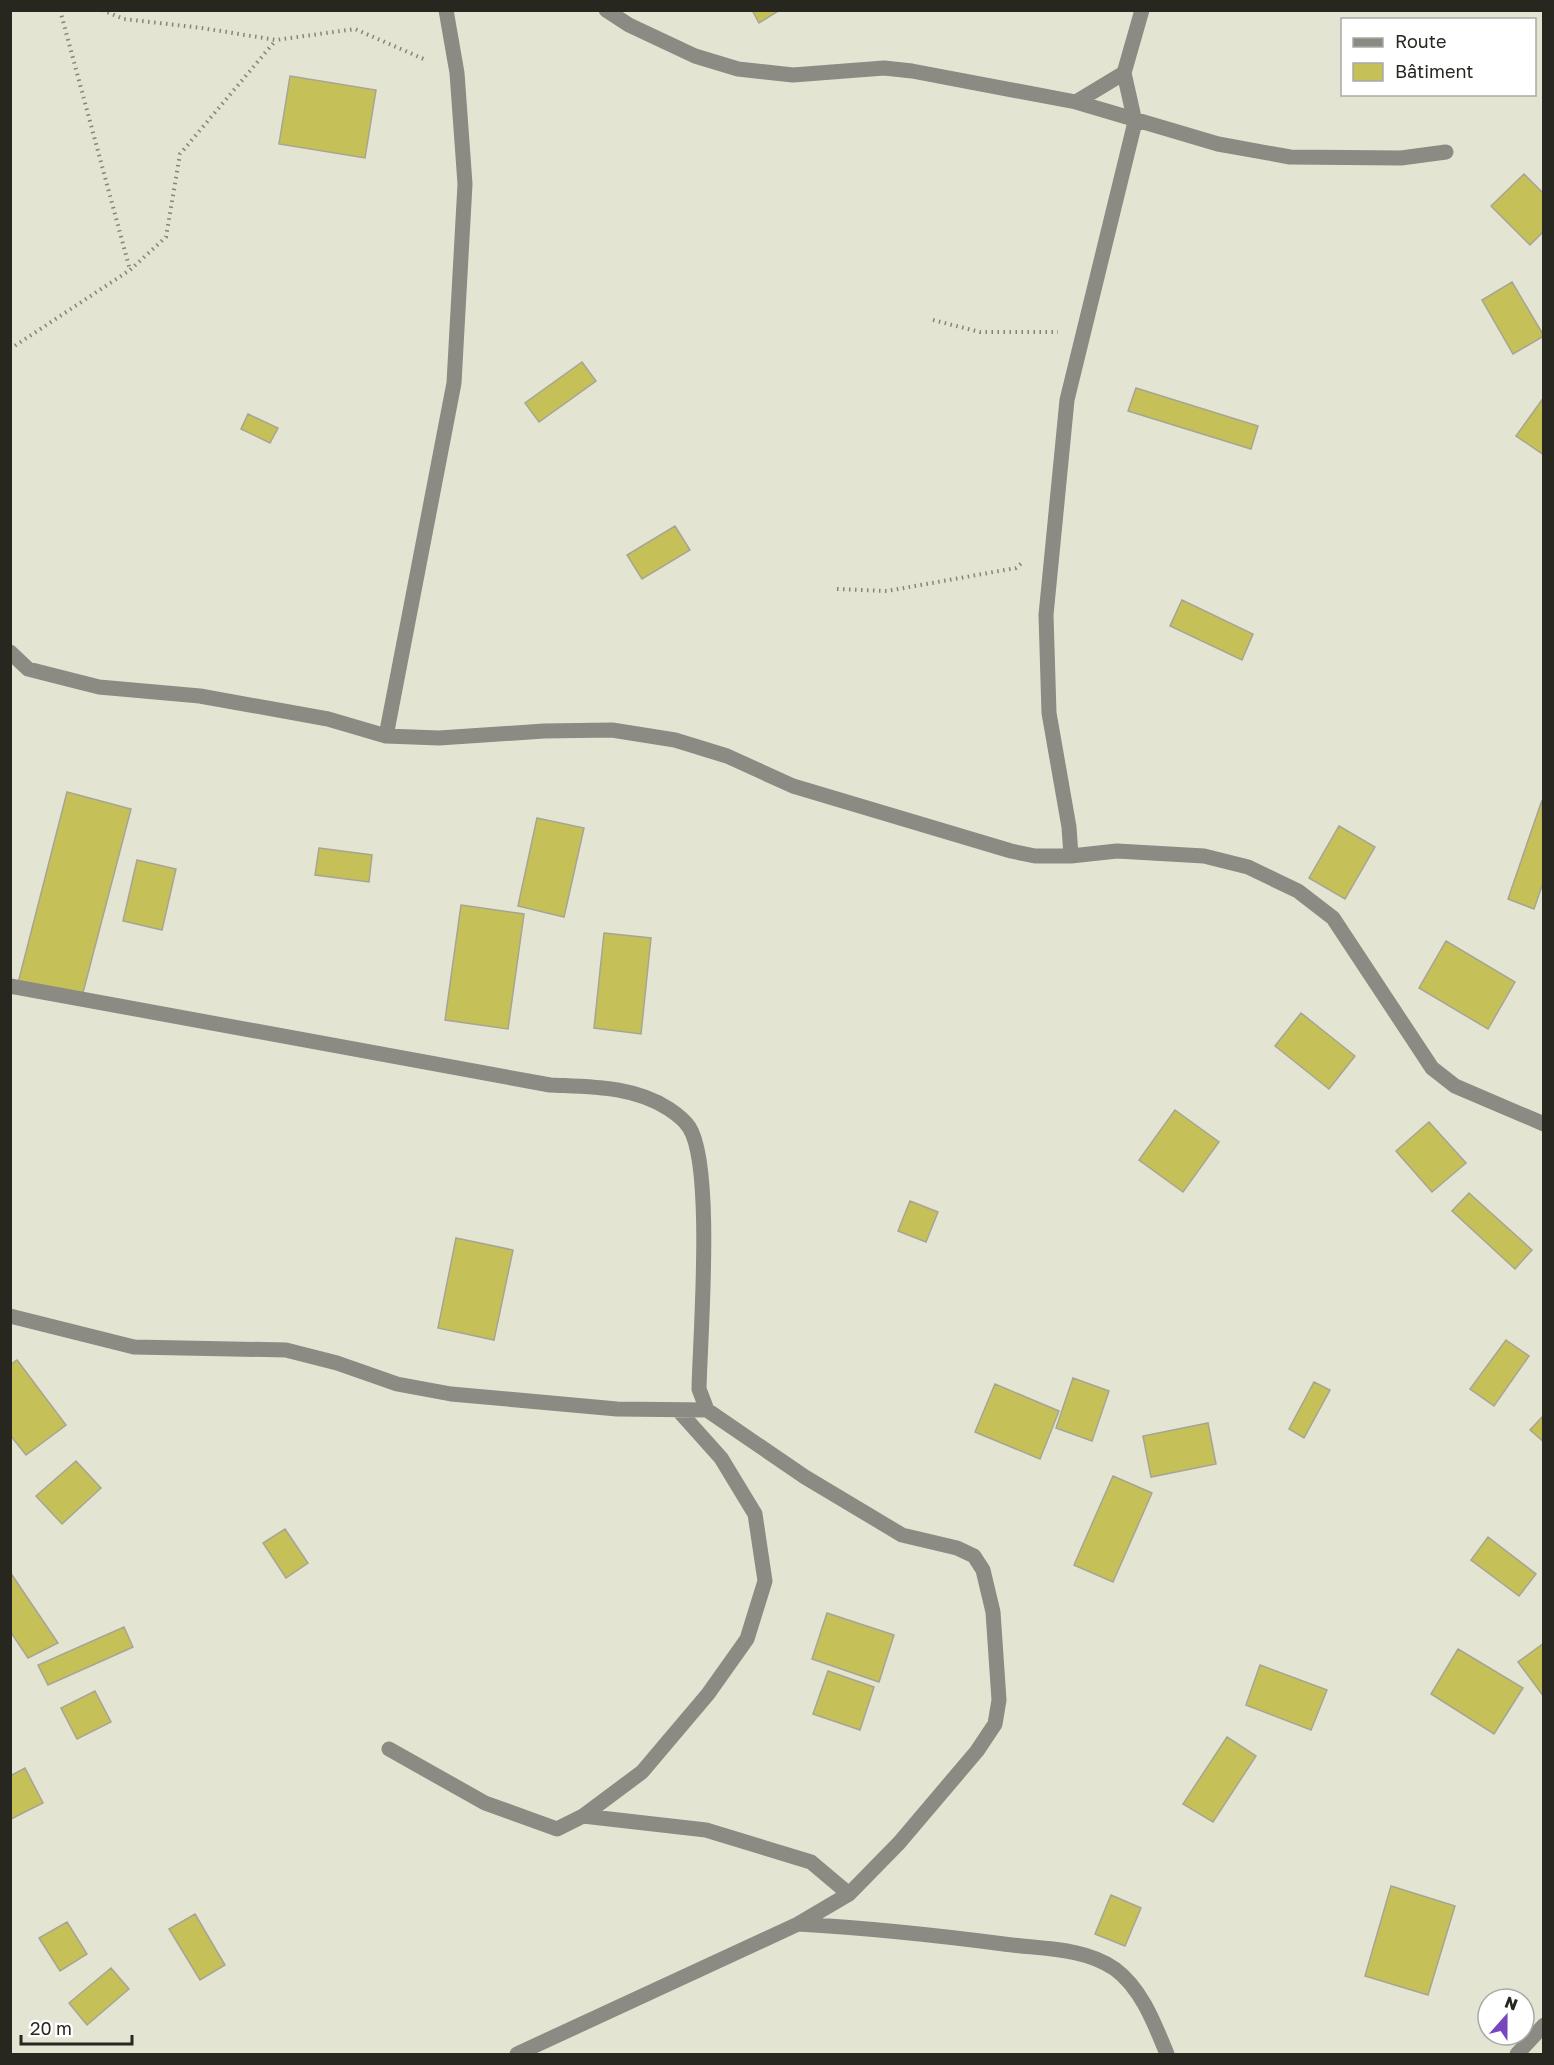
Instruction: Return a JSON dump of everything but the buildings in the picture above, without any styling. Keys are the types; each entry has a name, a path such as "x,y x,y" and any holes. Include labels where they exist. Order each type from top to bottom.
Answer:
{"street":[{"path":"386,736 454,383 465,184 458,73 446,10"},
{"path":"606,10 629,26 695,56 738,69 793,75 884,68 912,70 1076,102 1135,122 1218,144 1290,157 1401,158 1446,152"},
{"path":"1071,856 1069,827 1049,713 1046,615 1056,533 1067,400 1135,122 1124,73 1142,10"},
{"path":"1076,102 1124,73"},
{"path":"10,652 28,669 99,687 212,698 328,719 386,736 439,738 544,731 612,730 675,740 727,756 793,786 1011,851 1035,856 1071,856 1117,851 1204,856 1248,867 1298,891 1333,918 1432,1068 1455,1086 1544,1124"},
{"path":"10,986 539,1083 613,1089 646,1096 671,1110 689,1127 699,1156 704,1240 699,1389 707,1410"},
{"path":"10,1316 134,1347 286,1350 337,1363 397,1384 451,1394 617,1409 707,1410 862,1513 902,1535 957,1548 974,1556 983,1569 993,1612 999,1700 994,1724 977,1750 899,1843 849,1894 798,1924 517,2055"},
{"path":"389,1749 485,1803 557,1829 583,1816 642,1772 708,1694 747,1639 765,1581 754,1514 721,1458 678,1410"},
{"path":"583,1816 705,1830 811,1862 849,1894"},
{"path":"798,1924 943,1934 1068,1952 1097,1959 1116,1970 1135,1989 1167,2055"},
{"path":"1517,2055 1544,2025"}],"path":[{"path":"60,10 130,270"},
{"path":"102,10 124,19 276,40 355,29 458,73"},
{"path":"10,349 130,270 166,237 180,154 276,40"},
{"path":"933,320 980,332 1042,330 1083,334"},
{"path":"837,589 887,591 1016,568 1056,533"}]}
